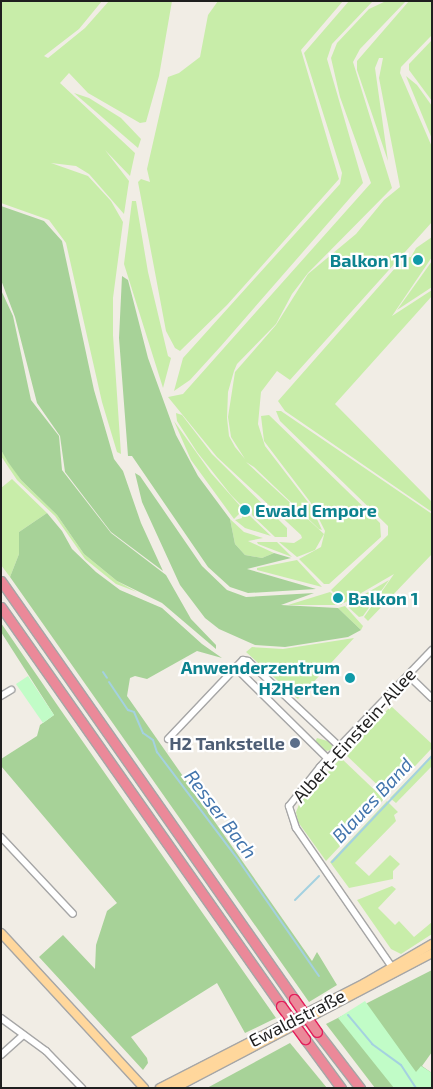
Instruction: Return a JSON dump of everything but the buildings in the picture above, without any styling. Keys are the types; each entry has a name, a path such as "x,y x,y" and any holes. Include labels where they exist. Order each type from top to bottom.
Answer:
{"highway":[{"path":"1,581 317,1032 360,1088"},
{"path":"1,607 304,1039 341,1088"}],"main road":[{"path":"1,933 144,1088"},
{"name":"Ewaldstraße","path":"176,1088 394,970 432,944"},
{"name":"Ewaldstraße","path":"160,1088 394,970 432,953"}],"street":[{"name":"Albert-Einstein-Allee","path":"394,970 290,817 289,806 294,796 432,650"},
{"path":"168,740 243,660 248,661 340,747"},
{"path":"236,668 328,759"},
{"path":"408,675 432,698"},
{"path":"2,695 11,690"},
{"path":"1,837 73,914"},
{"path":"1,1018 60,1064 82,1088"},
{"path":"1,1055 23,1035"}],"green space":[{"path":"1,1 102,1 79,29 44,56 48,58 85,28 109,1 172,1 159,76 146,122 140,123 88,93 69,73 60,83 135,153 130,176 105,150 129,181 124,214 89,174 76,166 51,163 88,176 111,201 123,222 113,298 113,335 121,454 117,452 102,402 66,243 49,220 1,203"},
{"path":"218,1 343,1 301,50 339,179 227,305 180,351 175,348 166,331 138,182 141,179 150,182 147,169 168,77 179,73 200,57 208,15"},
{"path":"349,1 373,1 332,44 327,59 363,183 221,346 190,380 174,391 183,358 340,184 342,173 304,53"},
{"path":"386,1 406,1 360,49 353,62 392,188 308,273 292,294 276,324 237,364 228,392 227,418 229,436 245,459 231,437 228,417 235,372 276,325 308,274 356,234 384,200 400,187 379,78 383,58 379,58 375,68 388,161 357,70 357,61 409,1 432,1 432,35 401,67 400,73 432,147 432,222 290,380 277,371 261,392 258,424 265,446 311,506 322,530 254,467 246,462 324,534 315,550 297,557 279,542 294,543 302,538 301,535 217,457 168,397 183,394 371,183 340,97 331,58 337,43 369,9"},
{"path":"432,40 432,101 409,70 409,64"},
{"path":"406,76 417,85 432,106 432,139"},
{"path":"74,93 89,98 121,118 141,139 138,148"},
{"path":"132,201 136,201 148,272 168,356 171,358 163,388 124,264"},
{"path":"1,206 44,221 62,241 94,390 114,459 123,471 141,523 163,571 111,532 65,472 60,436 37,403 15,317 1,280"},
{"path":"432,237 432,257 392,316 432,290 432,296 335,404 432,502 432,512 285,411 278,401 404,258 411,257 416,248"},
{"path":"432,261 432,287 397,310"},
{"path":"122,276 128,280 148,358 176,435 198,476 230,519 235,544 245,555 262,558 274,553 291,558 247,569 316,589 248,593 230,587 208,567 132,456 128,456 119,338"},
{"path":"1,290 13,316 31,400 59,436 62,470 111,533 166,575 191,619 216,645 216,649 162,603 117,581 84,554 57,515 21,480 8,462 1,450"},
{"path":"276,411 281,411 432,514 432,554 368,621 364,617 394,574 344,603 331,590 388,535 388,526 280,421"},
{"path":"176,413 182,415 212,454 287,528 287,537 275,537 252,515 252,510 245,503 242,506 231,495 197,452 177,421"},
{"path":"269,415 380,523 381,537 329,584 324,584 299,559 321,547 325,531 311,503 264,441 261,416"},
{"path":"174,421 211,473 241,507 238,510 241,512 234,519 191,460"},
{"path":"1,450 21,480 57,515 84,554 117,581 137,592 116,584 85,559 55,516 17,480 1,456"},
{"path":"135,473 140,476 202,566 227,590 246,597 314,593 281,605 338,608 361,630 348,637 285,647 255,645 219,629 205,618 180,585 142,502"},
{"path":"12,479 47,513 19,532 19,554 10,577 1,565 1,488"},
{"path":"47,513 62,531 72,549 96,572 120,590 162,608 202,644 222,658 197,651 147,679 135,676 130,678 127,696 312,961 317,952 337,985 309,1002 10,577 19,554 19,532"},
{"path":"242,513 250,516 271,536 245,528 235,520 242,518"},
{"path":"230,519 244,532 263,538 248,541 274,553 262,558 245,555 235,544"},
{"path":"257,542 277,542 292,557 258,544"},
{"path":"297,560 322,587 257,570 257,568"},
{"path":"389,580 363,616 359,617 346,605"},
{"path":"330,592 343,603 341,605 288,605"},
{"path":"345,606 363,626 361,630 338,608"},
{"path":"1,623 276,1018 245,1033 217,983 131,1037 147,1058 148,1063 143,1070 39,957 63,935 95,969 96,945 107,911 117,903 1,766 1,759 37,736 40,725 54,715 1,632"},
{"path":"354,638 298,699 246,652 252,647 283,649"},
{"path":"28,676 54,715 43,723 16,684"},
{"path":"391,706 432,744 432,748 388,795 345,754"},
{"path":"317,738 331,742 333,750 324,751 315,742"},
{"path":"432,755 432,766 396,803 390,798"},
{"path":"341,758 384,799 326,861 298,822 296,812 300,802"},
{"path":"387,801 398,812 394,815 396,821 355,863 369,876 390,855 400,864 393,871 393,879 349,888 330,862"},
{"path":"392,886 396,889 378,908 395,925 399,921 414,937 432,922 432,934 401,954 391,949 357,900"},
{"path":"432,970 432,1052 422,1066 432,1073 432,1088 375,1088 326,1024"},
{"path":"365,1001 416,1072 421,1066 432,1073 432,1088 394,1088 338,1018"},
{"path":"290,1043 327,1088 207,1088"}],"waterway":[{"name":"Resser Bach","path":"103,672 107,678"},
{"name":"Resser Bach","path":"109,682 128,710 134,712 143,733 153,740 157,752 239,861 319,976"},
{"name":"Blaues Band","path":"332,862 432,756"},
{"name":"Blaues Band","path":"295,900 319,876"},
{"name":"Resser Bach","path":"348,1015 372,1044 401,1065 416,1088"}],"place":[{"name":"Balkon 11","path":"418,260"},
{"name":"Ewald Empore","path":"245,510"},
{"name":"Balkon 1","path":"338,598"},
{"name":"Anwenderzentrum H2Herten","path":"350,678"},
{"name":"H2 Tankstelle","path":"295,743"}]}
